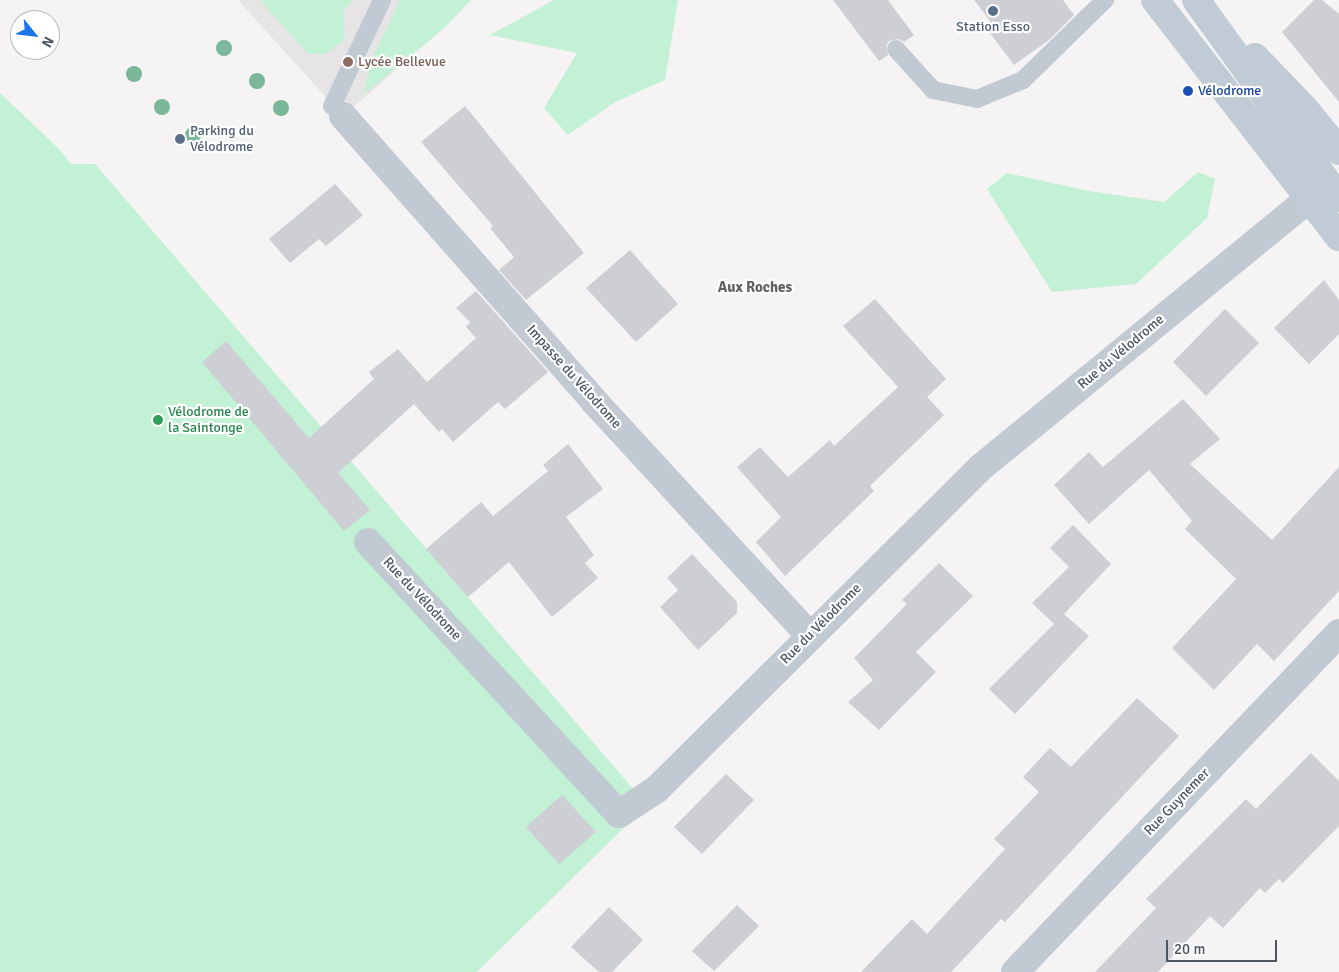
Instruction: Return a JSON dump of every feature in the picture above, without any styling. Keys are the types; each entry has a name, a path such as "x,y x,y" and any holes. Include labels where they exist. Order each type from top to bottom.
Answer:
{"main road":[{"path":"1155,0 1339,237"},
{"path":"1197,0 1305,109 1339,150"},
{"path":"1197,0 1339,198"}],"street":[{"name":"Impasse du Vélodrome","path":"338,111 593,400 810,635"},
{"name":"Rue du Vélodrome","path":"368,542 619,814 657,789 980,468 1310,198"},
{"name":"Rue Guynemer","path":"1015,972 1339,632"}],"lane":[{"path":"338,111 382,0"},
{"path":"896,49 933,90 977,98 1023,80 1105,0"}],"shaded area":[{"name":"Lycée Bellevue","path":"238,0 471,0 443,29 343,116"}],"green space":[{"path":"260,0 353,0 343,10 345,39 326,54 308,54"},
{"path":"400,0 471,0 443,29 364,94 370,63"},
{"path":"554,0 678,0 665,80 615,102 568,135 544,108 577,53 490,35"},
{"name":"Vélodrome de la Saintonge","path":"0,93 58,148 71,164 95,164 647,805 477,972 0,972"},
{"path":"1198,172 1215,179 1207,218 1136,284 1052,292 987,189 1007,173 1089,191 1164,202"}],"building":[{"path":"833,0 888,0 914,35 904,42 899,39 889,41 886,46 888,55 879,61"},
{"path":"974,0 1063,0 1074,15 1049,40 1014,65 984,25 990,21"},
{"path":"1314,0 1322,0 1339,14 1339,102 1282,32"},
{"path":"465,106 584,253 526,300 499,270 514,257 490,228 493,226 421,142"},
{"path":"335,184 363,215 326,246 319,239 290,263 269,239"},
{"path":"630,250 678,304 636,342 586,288"},
{"path":"1324,280 1339,300 1339,334 1309,364 1274,328"},
{"path":"476,291 548,372 505,409 498,402 453,442 442,429 439,432 414,404 338,473 370,510 344,531 202,362 226,341 309,438 374,379 369,372 398,349 427,382 476,338 466,327 470,322 456,308"},
{"path":"875,299 946,379 927,397 944,415 870,486 874,491 785,576 756,542 781,517 737,467 760,447 788,477 830,440 834,446 898,387 843,326"},
{"path":"1225,309 1259,343 1206,396 1173,362"},
{"path":"1183,399 1220,439 1190,464 1272,540 1339,467 1339,591 1274,661 1257,644 1214,690 1172,648 1236,579 1185,529 1192,521 1149,470 1089,524 1054,485 1089,452 1103,467"},
{"path":"568,444 603,489 566,517 594,555 585,563 598,578 552,617 509,562 468,597 426,549 481,502 493,516 548,471 543,465"},
{"path":"1073,525 1111,564 1064,614 1089,636 1015,714 989,689 1054,624 1032,603 1069,567 1050,548"},
{"path":"692,554 737,602 737,613 698,650 660,607 678,590 667,578"},
{"path":"939,563 973,596 916,652 936,672 879,730 848,702 873,680 854,658 907,604 902,600"},
{"path":"1137,698 1179,736 1005,922 1001,919 951,972 861,972 912,919 927,934 1005,849 994,839 1039,792 1023,777 1050,748 1071,767"},
{"path":"1311,753 1339,781 1339,826 1283,883 1279,879 1265,893 1260,888 1223,928 1210,916 1158,972 1095,972 1156,908 1146,899 1246,799 1256,809"},
{"path":"726,774 754,800 702,854 674,827"},
{"path":"562,795 596,832 559,864 526,827"},
{"path":"737,905 759,926 714,971 692,951"},
{"path":"609,907 643,940 612,972 599,972 571,947"}],"place":[{"name":"Station Esso","path":"993,11"},
{"name":"Lycée Bellevue","path":"348,62"},
{"name":"Vélodrome","path":"1188,91"},
{"name":"Parking du Vélodrome","path":"180,139"},
{"name":"Vélodrome de la Saintonge","path":"158,420"}],"district":[{"name":"Aux Roches","path":"755,288"}]}
